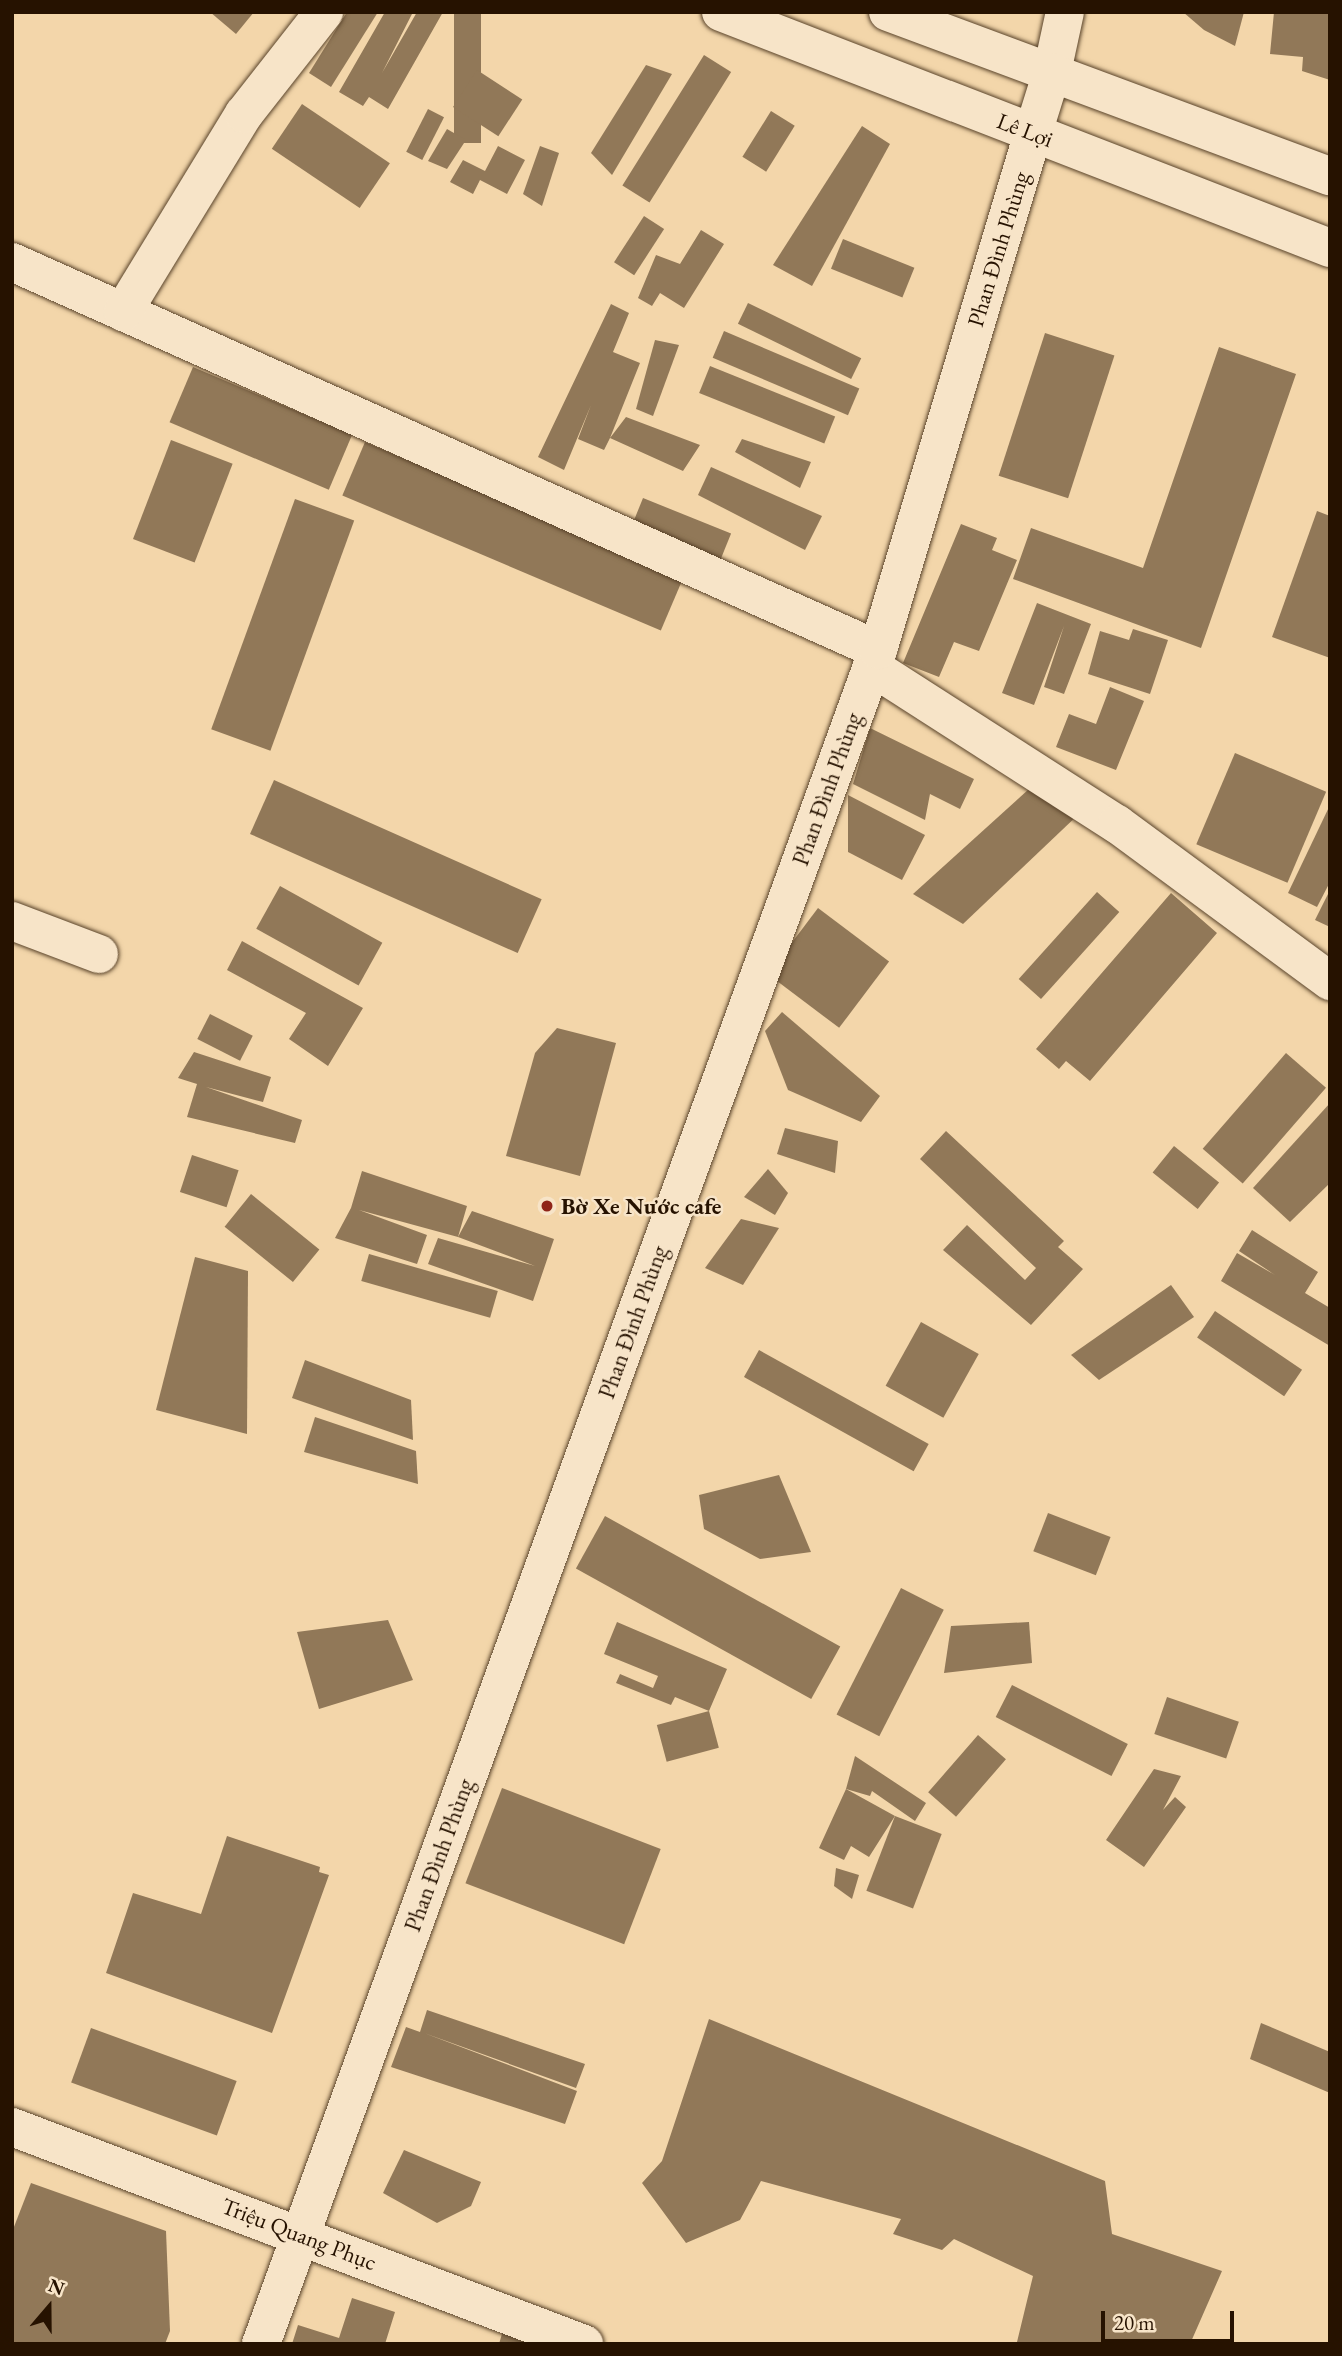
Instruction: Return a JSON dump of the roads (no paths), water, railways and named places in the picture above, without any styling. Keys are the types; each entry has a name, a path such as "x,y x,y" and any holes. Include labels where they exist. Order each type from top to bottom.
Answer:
{"street":[{"path":"123,312 244,114 324,12"},
{"name":"Lê Lợi","path":"721,12 1330,248"},
{"path":"888,12 1330,176"},
{"path":"1052,72 1065,12"},
{"name":"Phan Đình Phùng","path":"261,2344 875,659 1052,72"},
{"path":"12,261 875,659 1117,824 1330,981"},
{"path":"12,921 99,954"},
{"name":"Triệu Quang Phục","path":"12,2127 301,2234 584,2344"}],"place":[{"name":"Bờ Xe Nước cafe","path":"547,1206"}]}
